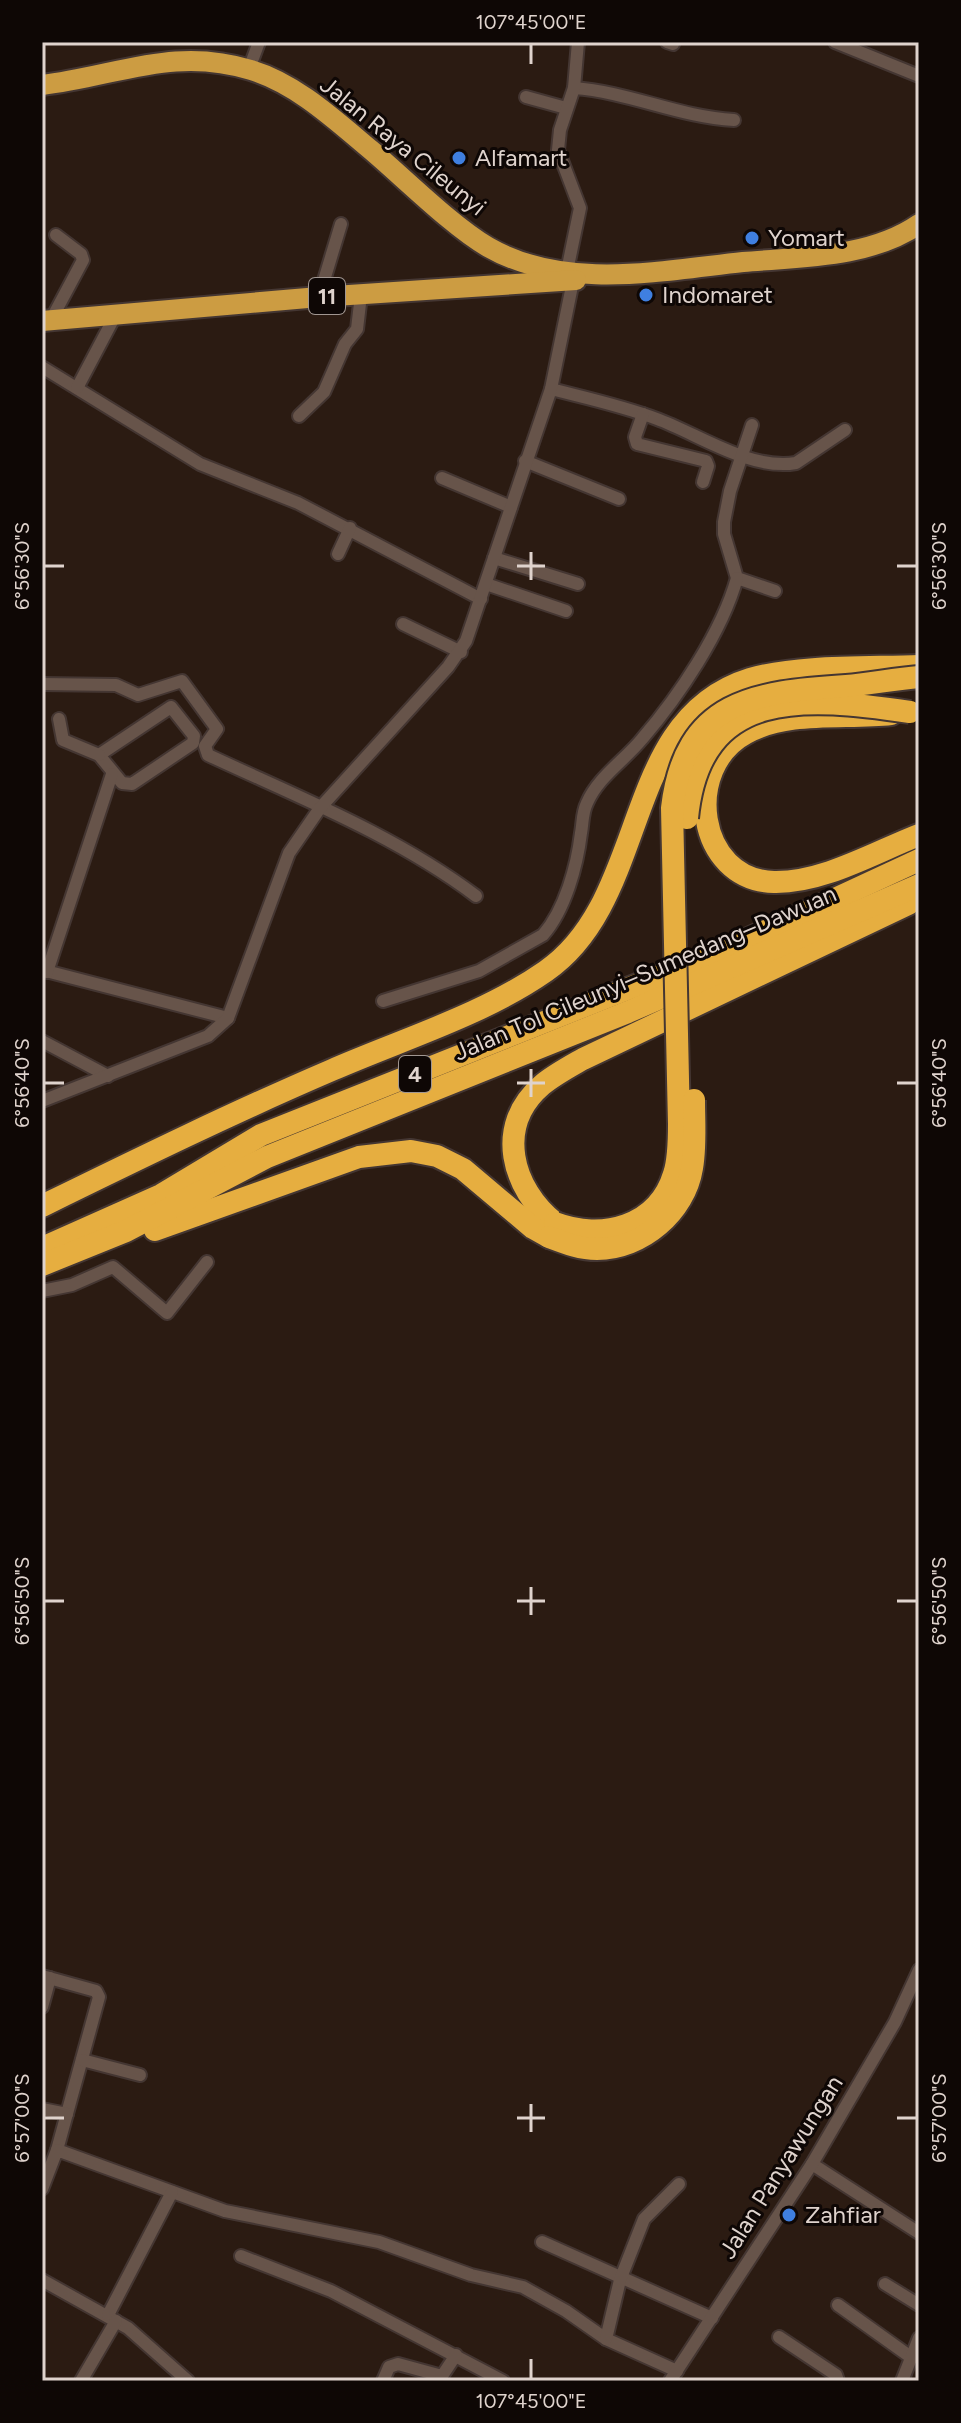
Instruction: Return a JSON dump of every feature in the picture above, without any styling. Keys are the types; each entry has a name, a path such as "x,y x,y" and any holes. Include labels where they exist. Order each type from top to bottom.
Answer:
{"highway":[{"name":"Jalan Raya Cileunyi","path":"42,85 179,59 249,69 296,92 328,114 485,246 507,257 570,276"},
{"name":"11","path":"47,320 319,297 503,287 570,276 611,276 850,251 891,240 919,224"},
{"path":"503,287 510,276 507,257"},
{"path":"42,1206 260,1102 485,1004 546,971 575,945 603,907 656,768 681,725 704,702 752,679 777,674 919,666"},
{"path":"42,1272 63,1268 276,1185 385,1152 437,1156 463,1169 533,1228 596,1232 631,1224 649,1213 674,1175 679,1124 672,808 679,772 695,739 711,720 748,698 787,690 919,677"},
{"path":"914,713 850,705 782,706 739,719 721,732 706,749 695,770 686,825 695,1145 692,1170 674,1210 639,1239 597,1249 574,1246 552,1230 528,1197 513,1160 519,1116 540,1087 583,1059 852,912 919,898"},
{"path":"914,713 783,721 744,734 717,760 709,777 705,820 712,840 737,870 754,879 772,882 816,875 919,835"},
{"name":"Jalan Tol Cileunyi–Sumedang–Dawuan","path":"42,1248 161,1195 212,1161 261,1135 725,950 852,912 919,860"},
{"name":"Jalan Tol Cileunyi–Sumedang–Dawuan","path":"42,1265 126,1231 267,1157 628,1012 919,885"}],"street":[{"path":"249,69 259,42"},
{"path":"42,1101 208,1036 228,1018 285,861 320,808 461,652 551,389 580,208 558,150 566,108 574,88 578,42"},
{"path":"835,42 919,76"},
{"path":"574,88 607,91 659,107 734,120"},
{"path":"526,97 566,108"},
{"path":"319,297 341,224"},
{"path":"47,320 83,260 81,254 56,235"},
{"path":"299,416 324,392 345,344 357,329 361,295"},
{"path":"77,388 115,316"},
{"path":"42,367 200,464 270,491 350,528 481,599"},
{"path":"551,389 643,414 740,455 796,463 845,430"},
{"path":"643,414 635,441 706,461 708,466 703,482"},
{"path":"383,1001 479,971 543,935 551,926 573,870 587,803 609,770 632,751 671,703 730,605 737,578 724,534 740,455 752,425"},
{"path":"525,461 619,499"},
{"path":"442,478 511,507"},
{"path":"338,554 350,528"},
{"path":"494,558 578,584"},
{"path":"737,578 775,591"},
{"path":"486,584 566,611"},
{"path":"403,624 461,652"},
{"path":"42,684 116,685 138,695 182,681 217,729 205,746 208,755 443,871 476,896"},
{"path":"59,719 63,740 99,755 122,783 132,784 185,751 194,736 169,707 99,755"},
{"path":"112,774 45,971 228,1018"},
{"path":"42,1041 108,1076"},
{"path":"42,1291 72,1285 113,1267 167,1313 207,1262"},
{"name":"Jalan Panyawungan","path":"673,2378 812,2164 895,2022 919,1970"},
{"path":"42,2007 46,1977 98,1993 57,2150 42,2189"},
{"path":"82,2060 140,2075"},
{"path":"42,2109 67,2114"},
{"path":"57,2150 225,2211 379,2242 471,2275 523,2287 673,2378"},
{"path":"812,2164 919,2233"},
{"path":"606,2339 620,2280 644,2219 679,2184"},
{"path":"81,2381 172,2192"},
{"path":"542,2242 620,2280 712,2318"},
{"path":"241,2256 331,2291 503,2381"},
{"path":"42,2280 112,2318 188,2381"},
{"path":"885,2284 919,2305"},
{"path":"838,2305 915,2355"},
{"path":"779,2337 836,2375 838,2381"},
{"path":"902,2381 915,2355 919,2338"},
{"path":"383,2381 389,2367 398,2364 442,2376 456,2355"}],"place":[{"name":"Alfamart","path":"459,158"},
{"name":"Yomart","path":"752,238"},
{"name":"Indomaret","path":"646,295"},
{"name":"Zahfiar","path":"789,2215"}]}
